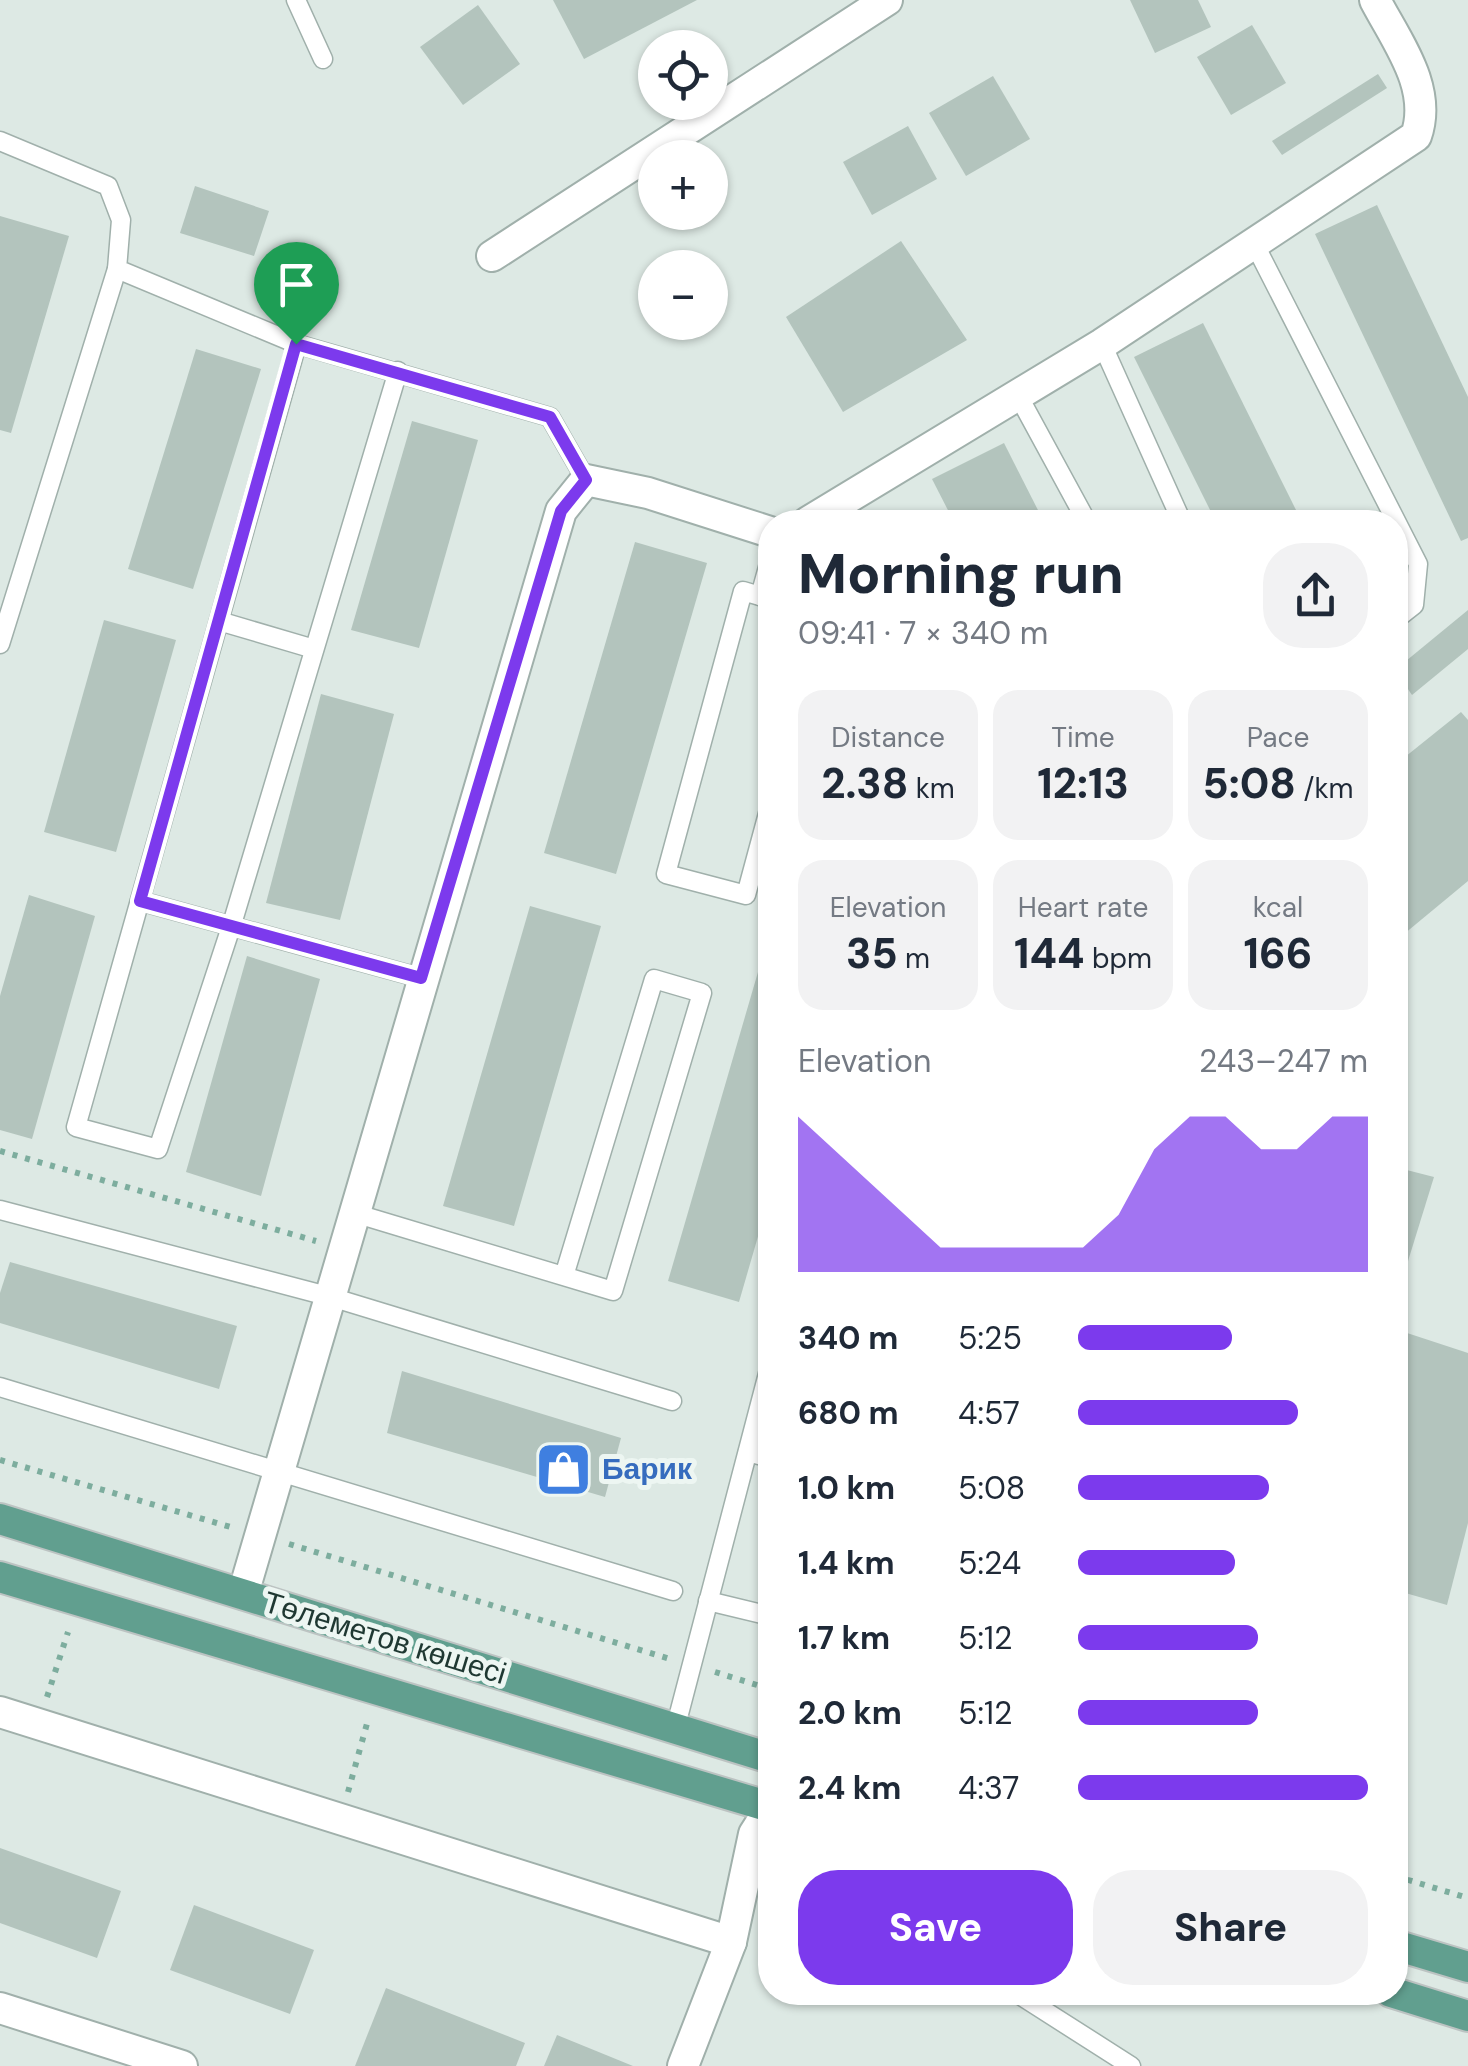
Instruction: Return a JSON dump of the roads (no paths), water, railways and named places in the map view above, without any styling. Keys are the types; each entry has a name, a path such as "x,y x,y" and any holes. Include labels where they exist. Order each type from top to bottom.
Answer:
{"main road":[{"name":"Төлеметов көшесі","path":"0,1518 758,1754"},
{"name":"Төлеметов көшесі","path":"0,1577 758,1804"},
{"path":"660,1774 675,1729"},
{"path":"1408,1949 1468,1967"},
{"path":"1408,1997 1468,2016"}],"street":[{"path":"492,256 887,0"},
{"path":"828,510 1102,344 1416,136 1423,115 1418,85 1376,0"},
{"path":"243,1594 561,511 586,480 648,493 758,528"},
{"path":"0,1712 731,1942"},
{"path":"683,2066 731,1942 758,1828"},
{"path":"0,2008 182,2066"}],"lane":[{"path":"296,0 323,60"},
{"path":"0,142 108,186 121,220 117,268 0,644"},
{"path":"1254,243 1390,510"},
{"path":"117,268 296,344 550,417 586,480"},
{"path":"296,344 76,1128 158,1149 232,924 398,372"},
{"path":"1102,344 1177,510"},
{"path":"1018,397 1079,510"},
{"path":"1408,544 1418,564 1414,605 1408,610"},
{"path":"758,595 743,592 666,874 746,895 758,850"},
{"path":"218,621 314,650"},
{"path":"140,901 421,978"},
{"path":"354,1213 612,1291 702,993 654,979 564,1276"},
{"path":"0,1210 331,1297 672,1401"},
{"path":"0,1388 673,1591"},
{"path":"675,1729 758,1413"},
{"path":"748,1452 758,1455"},
{"path":"708,1601 758,1613"},
{"path":"1035,2005 1131,2066"}],"place":[{"name":"Барик","path":"563,1469"}]}
